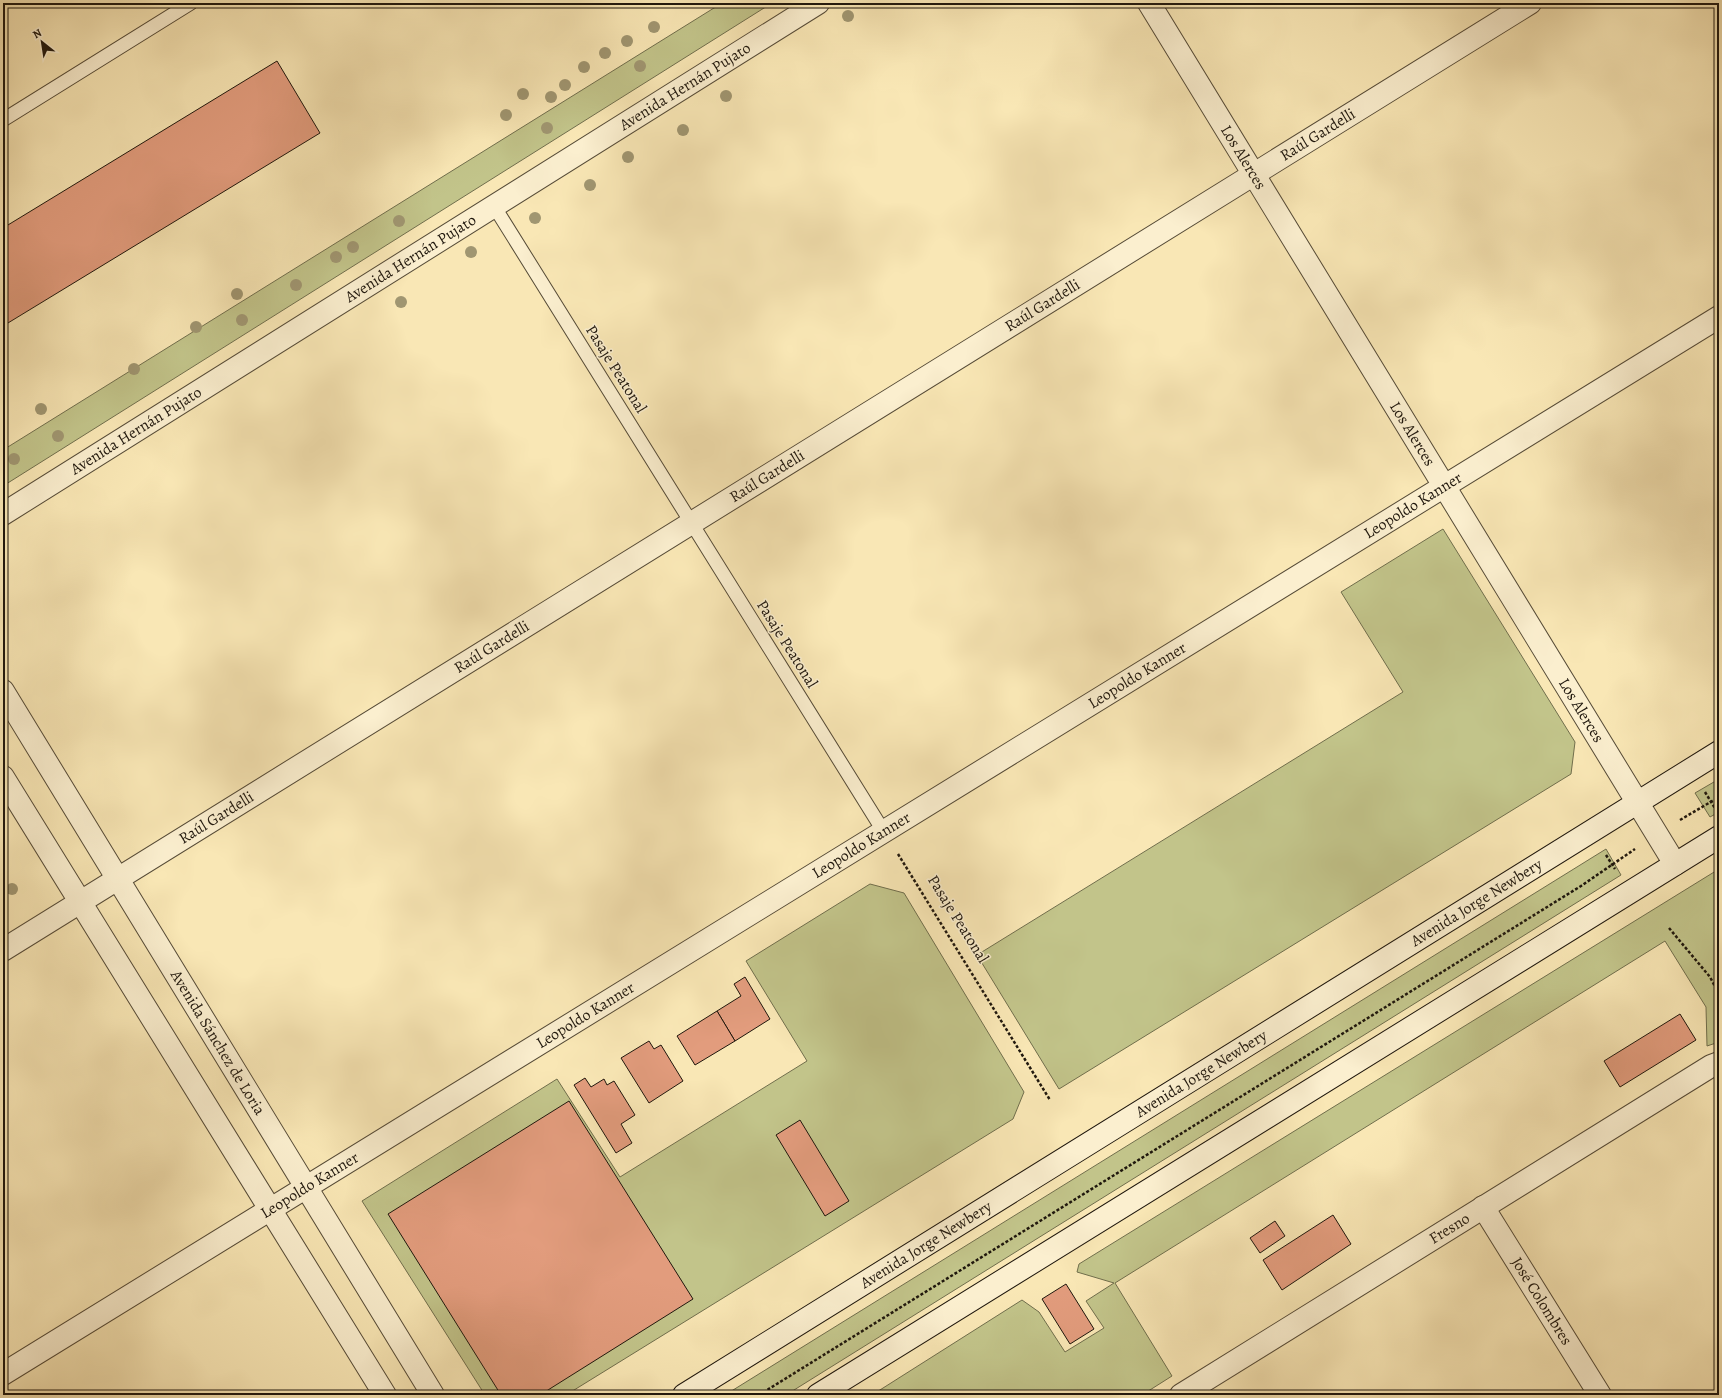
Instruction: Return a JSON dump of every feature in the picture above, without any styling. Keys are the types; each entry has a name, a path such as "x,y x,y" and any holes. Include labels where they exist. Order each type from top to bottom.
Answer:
{"street":[{"name":"Avenida Hernán Pujato","path":"3,514 818,3"},
{"name":"Los Alerces","path":"1149,3 1675,864"},
{"name":"Raúl Gardelli","path":"3,950 1530,3"},
{"name":"Leopoldo Kanner","path":"3,1374 1719,317"},
{"name":"Avenida Sánchez de Loria","path":"3,691 433,1395"},
{"name":"Avenida Jorge Newbery","path":"684,1395 1719,752"},
{"path":"3,777 385,1395"},
{"path":"818,1395 1719,837"},
{"name":"Fresno","path":"1181,1395 1710,1066 1719,1063"},
{"name":"José Colombres","path":"1483,1207 1600,1395"}],"lane":[{"path":"3,120 190,3"},
{"name":"Pasaje Peatonal","path":"494,206 884,832"}],"path":[{"path":"1704,790 1719,815"},
{"path":"1710,801 1719,797"},
{"name":"Pasaje Peatonal","path":"884,832 1050,1100"},
{"path":"1605,853 1617,874"},
{"path":"759,1395 1581,886 1612,864"},
{"path":"1669,928 1710,977 1719,994"}],"green space":[{"path":"722,3 772,3 3,486 3,450"},
{"path":"1443,529 1575,742 1571,774 1059,1089 977,955 1403,692 1341,592"},
{"path":"1719,779 1719,812 1710,817 1695,793"},
{"path":"1606,849 1621,875 786,1395 725,1395"},
{"path":"1719,869 1719,1042 1707,1046 1706,1007 1665,941 1115,1283 1172,1376 1142,1395 872,1395 1022,1300 1039,1312 1065,1352 1104,1328 1086,1301 1114,1283 1077,1272 1079,1264"},
{"path":"870,884 904,893 1024,1092 1013,1119 566,1395 485,1395 362,1201 557,1079 620,1177 807,1061 746,961"}],"building":[{"path":"277,61 320,133 3,326 3,228"},
{"path":"745,977 770,1019 735,1041 717,1011 741,996 734,984"},
{"path":"717,1011 735,1041 695,1065 677,1036"},
{"path":"1680,1014 1696,1040 1620,1087 1604,1061"},
{"path":"649,1041 654,1049 661,1045 683,1081 649,1103 621,1058"},
{"path":"585,1078 591,1087 604,1079 607,1085 614,1081 635,1115 621,1124 632,1143 616,1153 574,1085"},
{"path":"569,1101 693,1299 540,1395 501,1395 388,1214"},
{"path":"800,1120 849,1201 825,1216 776,1135"},
{"path":"1333,1215 1351,1244 1282,1290 1263,1260"},
{"path":"1275,1221 1285,1236 1260,1253 1250,1238"},
{"path":"1066,1284 1094,1329 1070,1344 1042,1299"}]}
